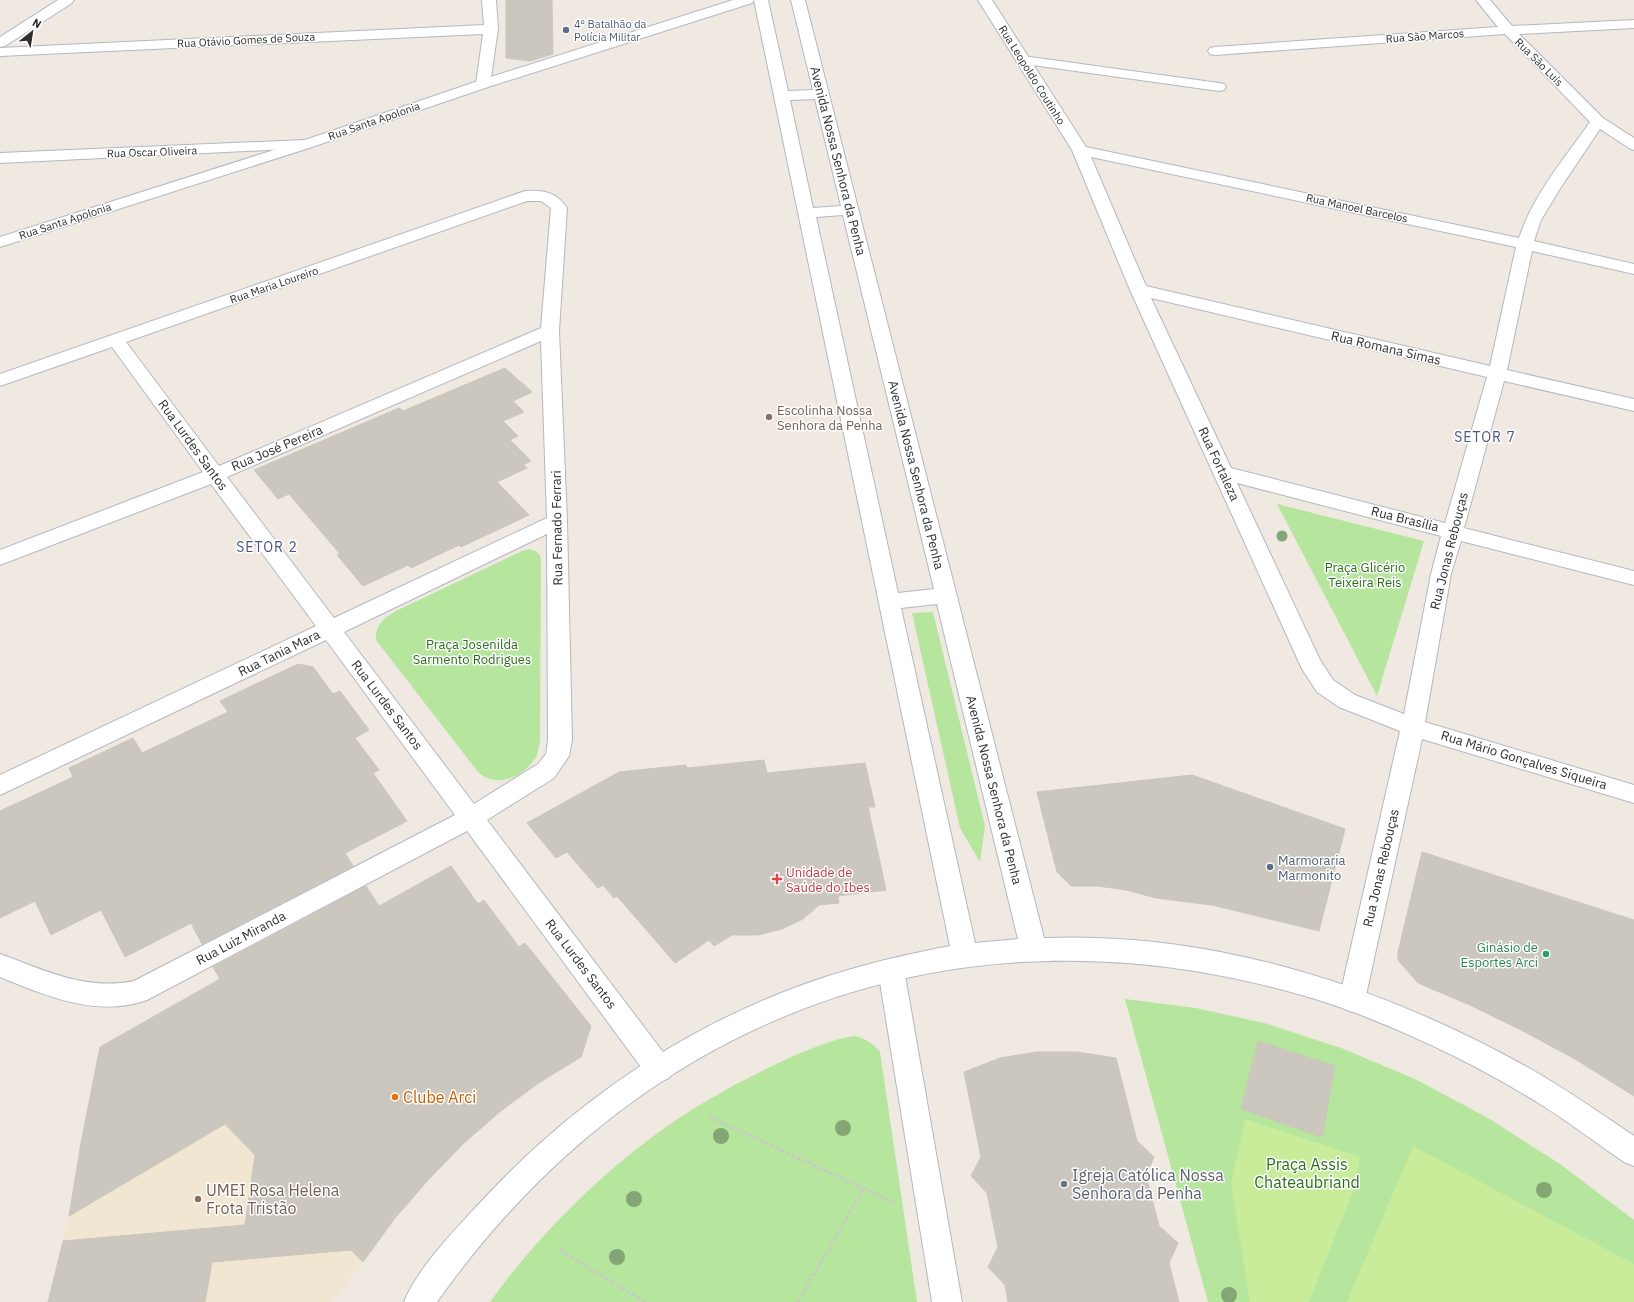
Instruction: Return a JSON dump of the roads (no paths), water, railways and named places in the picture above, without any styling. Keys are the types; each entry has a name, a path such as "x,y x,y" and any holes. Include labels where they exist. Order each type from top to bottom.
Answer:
{"street":[{"path":"0,43 67,0"},
{"path":"483,84 491,29 489,0"},
{"name":"Rua Santa Apolonia","path":"0,242 304,145 483,84 747,0"},
{"path":"761,0 965,956"},
{"name":"Avenida Nossa Senhora da Penha","path":"798,0 1034,950"},
{"name":"Rua Leopoldo Coutinho","path":"985,0 1080,150"},
{"name":"Rua São Luís","path":"1483,0 1508,30 1598,121"},
{"name":"Rua São Marcos","path":"1215,51 1508,30 1634,24"},
{"name":"Rua Otávio Gomes de Souza","path":"0,52 491,29"},
{"path":"1023,60 1219,87"},
{"path":"781,96 822,94"},
{"path":"1598,121 1631,142"},
{"name":"Rua Jonas Rebouças","path":"1352,1000 1413,727 1438,586 1497,374 1525,244 1533,220 1552,187 1598,121"},
{"name":"Rua Oscar Oliveira","path":"0,158 304,145"},
{"name":"Rua Manoel Barcelos","path":"1080,150 1525,244 1634,269"},
{"name":"Rua Fortaleza","path":"1080,150 1139,290 1310,663 1325,686 1347,701 1413,727"},
{"name":"Rua Maria Loureiro","path":"0,380 525,196 538,195 548,197"},
{"name":"Rua Fernado Ferrari","path":"471,818 546,771 557,756 560,740 557,521 550,331 558,208 555,202 548,197"},
{"path":"806,213 851,210"},
{"name":"Rua Romana Simas","path":"1139,290 1634,405"},
{"name":"Rua José Pereira","path":"0,558 215,475 550,331"},
{"name":"Rua Lurdes Santos","path":"116,340 215,475 659,1069"},
{"name":"Rua Brasília","path":"1223,473 1634,578"},
{"name":"Rua Tania Mara","path":"0,786 557,521"},
{"path":"889,602 946,595"},
{"name":"Rua Mário Gonçalves Siqueira","path":"1413,727 1634,794"},
{"name":"Rua Luiz Miranda","path":"0,965 49,985 88,994 114,996 138,992 471,818"},
{"path":"419,1302 454,1253 508,1192 565,1139 623,1092 683,1053 745,1020 809,993 891,970 940,959 1006,951 1034,950 1075,949 1143,952 1212,963 1282,978 1352,1000 1423,1028 1493,1063 1564,1104 1634,1152"},
{"path":"891,970 947,1302"}],"place":[{"name":"4º Batalhão da Polícia Militar","path":"566,30"},
{"name":"Escolinha Nossa Senhora da Penha","path":"769,417"},
{"name":"Marmoraria Marmonito","path":"1270,867"},
{"name":"Unidade de Saúde do Ibes","path":"777,879"},
{"name":"Ginásio de Esportes Arci","path":"1546,954"},
{"name":"Clube Arci","path":"395,1097"},
{"name":"Igreja Católica Nossa Senhora da Penha","path":"1064,1184"},
{"name":"UMEI Rosa Helena Frota Tristão","path":"198,1199"}],"district":[{"name":"SETOR 7","path":"1485,437"},
{"name":"SETOR 2","path":"267,547"}],"park label":[{"name":"Praça Glicério Teixeira Reis","path":"1365,574"},
{"name":"Praça Josenilda Sarmento Rodrigues","path":"472,652"},
{"name":"Praça Assis Chateaubriand","path":"1307,1173"}]}
